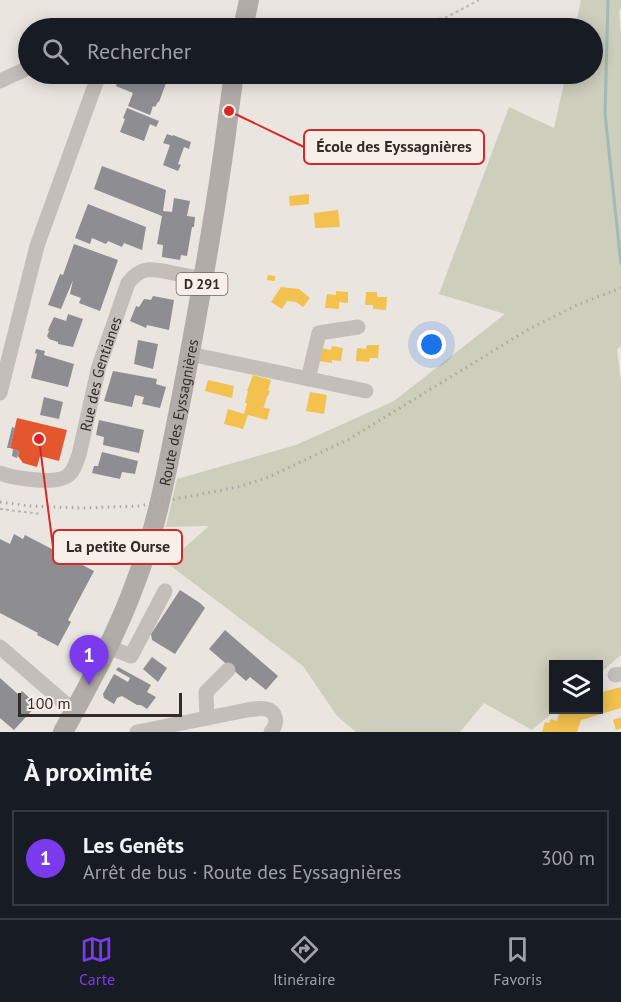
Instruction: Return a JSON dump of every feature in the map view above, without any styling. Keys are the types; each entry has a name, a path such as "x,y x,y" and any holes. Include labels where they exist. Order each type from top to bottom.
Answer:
{"main road":[{"name":"Route des Eyssagnières","path":"70,725 137,581 154,526 190,354 233,84"}],"street":[{"path":"0,81 18,73"},
{"path":"0,393 37,246 95,84"},
{"name":"Rue des Gentianes","path":"0,473 7,476 58,480 67,476 73,469 79,455 99,366 128,283 134,276 140,271 152,269 203,279"},
{"path":"308,379 319,333 358,327"},
{"path":"190,354 366,391"},
{"path":"108,647 132,656 165,591"},
{"path":"0,647 70,725"},
{"path":"207,718 206,692 228,670"},
{"path":"137,732 264,708 270,710 276,720 271,732"}],"path":[{"path":"443,18 479,0"},
{"path":"0,509 41,514"}],"green space":[{"path":"581,0 621,0 619,11 621,34 621,346 617,349 621,382 621,655 603,671 603,660 549,660 549,714 551,714 532,730 484,703 460,732 356,732 337,716 303,666 167,563 209,526 166,527 177,479 296,445 394,401 505,314 439,294 509,107 554,128 564,84 603,84 603,18 577,18"}],"building: Logements":[{"path":"309,194 309,204 290,206 289,196"},
{"path":"338,210 340,227 315,228 314,213"},
{"path":"268,275 275,276 275,281 267,280"},
{"path":"281,287 299,289 310,298 303,307 296,302 287,301 282,309 271,302"},
{"path":"336,291 348,292 348,303 339,302 339,309 325,308 327,294 336,295"},
{"path":"366,292 377,292 377,297 387,297 386,310 373,309 373,305 365,305"},
{"path":"367,345 379,345 378,358 370,358 369,362 356,361 357,348 366,349"},
{"path":"332,346 343,348 341,361 332,360 332,363 319,361 321,348 331,350"},
{"path":"253,375 271,380 264,407 258,406 270,409 267,420 248,415 243,429 224,424 228,409 244,414 247,391"},
{"path":"208,380 234,386 232,398 205,391"},
{"path":"310,392 327,395 324,414 306,411"},
{"path":"621,687 621,708 603,713 603,692"},
{"path":"559,714 601,714 581,720 577,732 542,732 545,722 549,723 551,719 557,721"},
{"path":"621,717 621,728 616,730 613,720"}],"building: Commerces":[{"path":"17,418 67,430 59,461 40,456 37,467 23,463 18,456 19,451 10,448"}],"building: Industrie":[{"path":"117,84 166,84 159,102 155,107 153,106 150,115 128,106 133,93 116,86"},
{"path":"127,108 159,121 156,127 150,124 144,141 120,132"},
{"path":"167,134 191,142 189,149 184,147 178,171 163,165 170,145 163,143"},
{"path":"102,166 166,190 163,211 172,212 174,198 190,201 187,216 195,217 187,256 181,255 180,260 162,257 163,245 157,244 162,216 94,189"},
{"path":"88,204 146,227 142,250 124,243 122,247 92,238 90,244 75,238"},
{"path":"74,244 118,260 100,311 79,303 81,298 70,294 73,280 61,309 48,305 60,274 63,275"},
{"path":"153,296 174,300 169,330 147,325 146,328 130,321 136,306 139,307 144,299 151,300"},
{"path":"68,314 83,319 73,347 58,344 47,336 54,317 66,321"},
{"path":"138,340 158,344 153,369 134,364"},
{"path":"36,349 45,351 44,355 74,364 68,387 31,378 37,354"},
{"path":"113,371 157,379 156,384 166,387 160,408 142,404 144,397 135,395 132,407 104,401"},
{"path":"44,397 63,402 59,419 40,415"},
{"path":"99,420 144,430 139,453 103,445 104,437 96,435"},
{"path":"12,427 15,428 10,448 7,448"},
{"path":"13,449 19,451 17,458 12,456"},
{"path":"102,452 138,461 135,474 122,472 120,479 92,473 94,466 98,466"},
{"path":"14,534 23,539 25,535 94,571 68,620 71,622 58,646 0,613 0,539 10,544"},
{"path":"180,590 205,608 175,654 152,640 151,634"},
{"path":"225,630 278,676 266,690 250,677 246,681 209,649"},
{"path":"152,657 167,668 158,682 143,669"},
{"path":"118,667 151,685 147,692 156,697 147,709 122,696 117,698 114,704 104,698 103,694 114,674 128,682 130,678 116,670"},
{"path":"0,678 19,695 22,691 37,705 14,730 0,718"}],"waterway":[{"path":"608,0 605,114 621,264"}],"railway":[{"path":"0,502 30,506 82,508 139,506 238,487 269,477 349,439 529,329 579,304 621,288"}],"place":[{"name":"École des Eyssagnières","path":"229,111"},
{"name":"La petite Ourse","path":"39,439"},
{"name":"Les Genêts","path":"89,685"}]}
